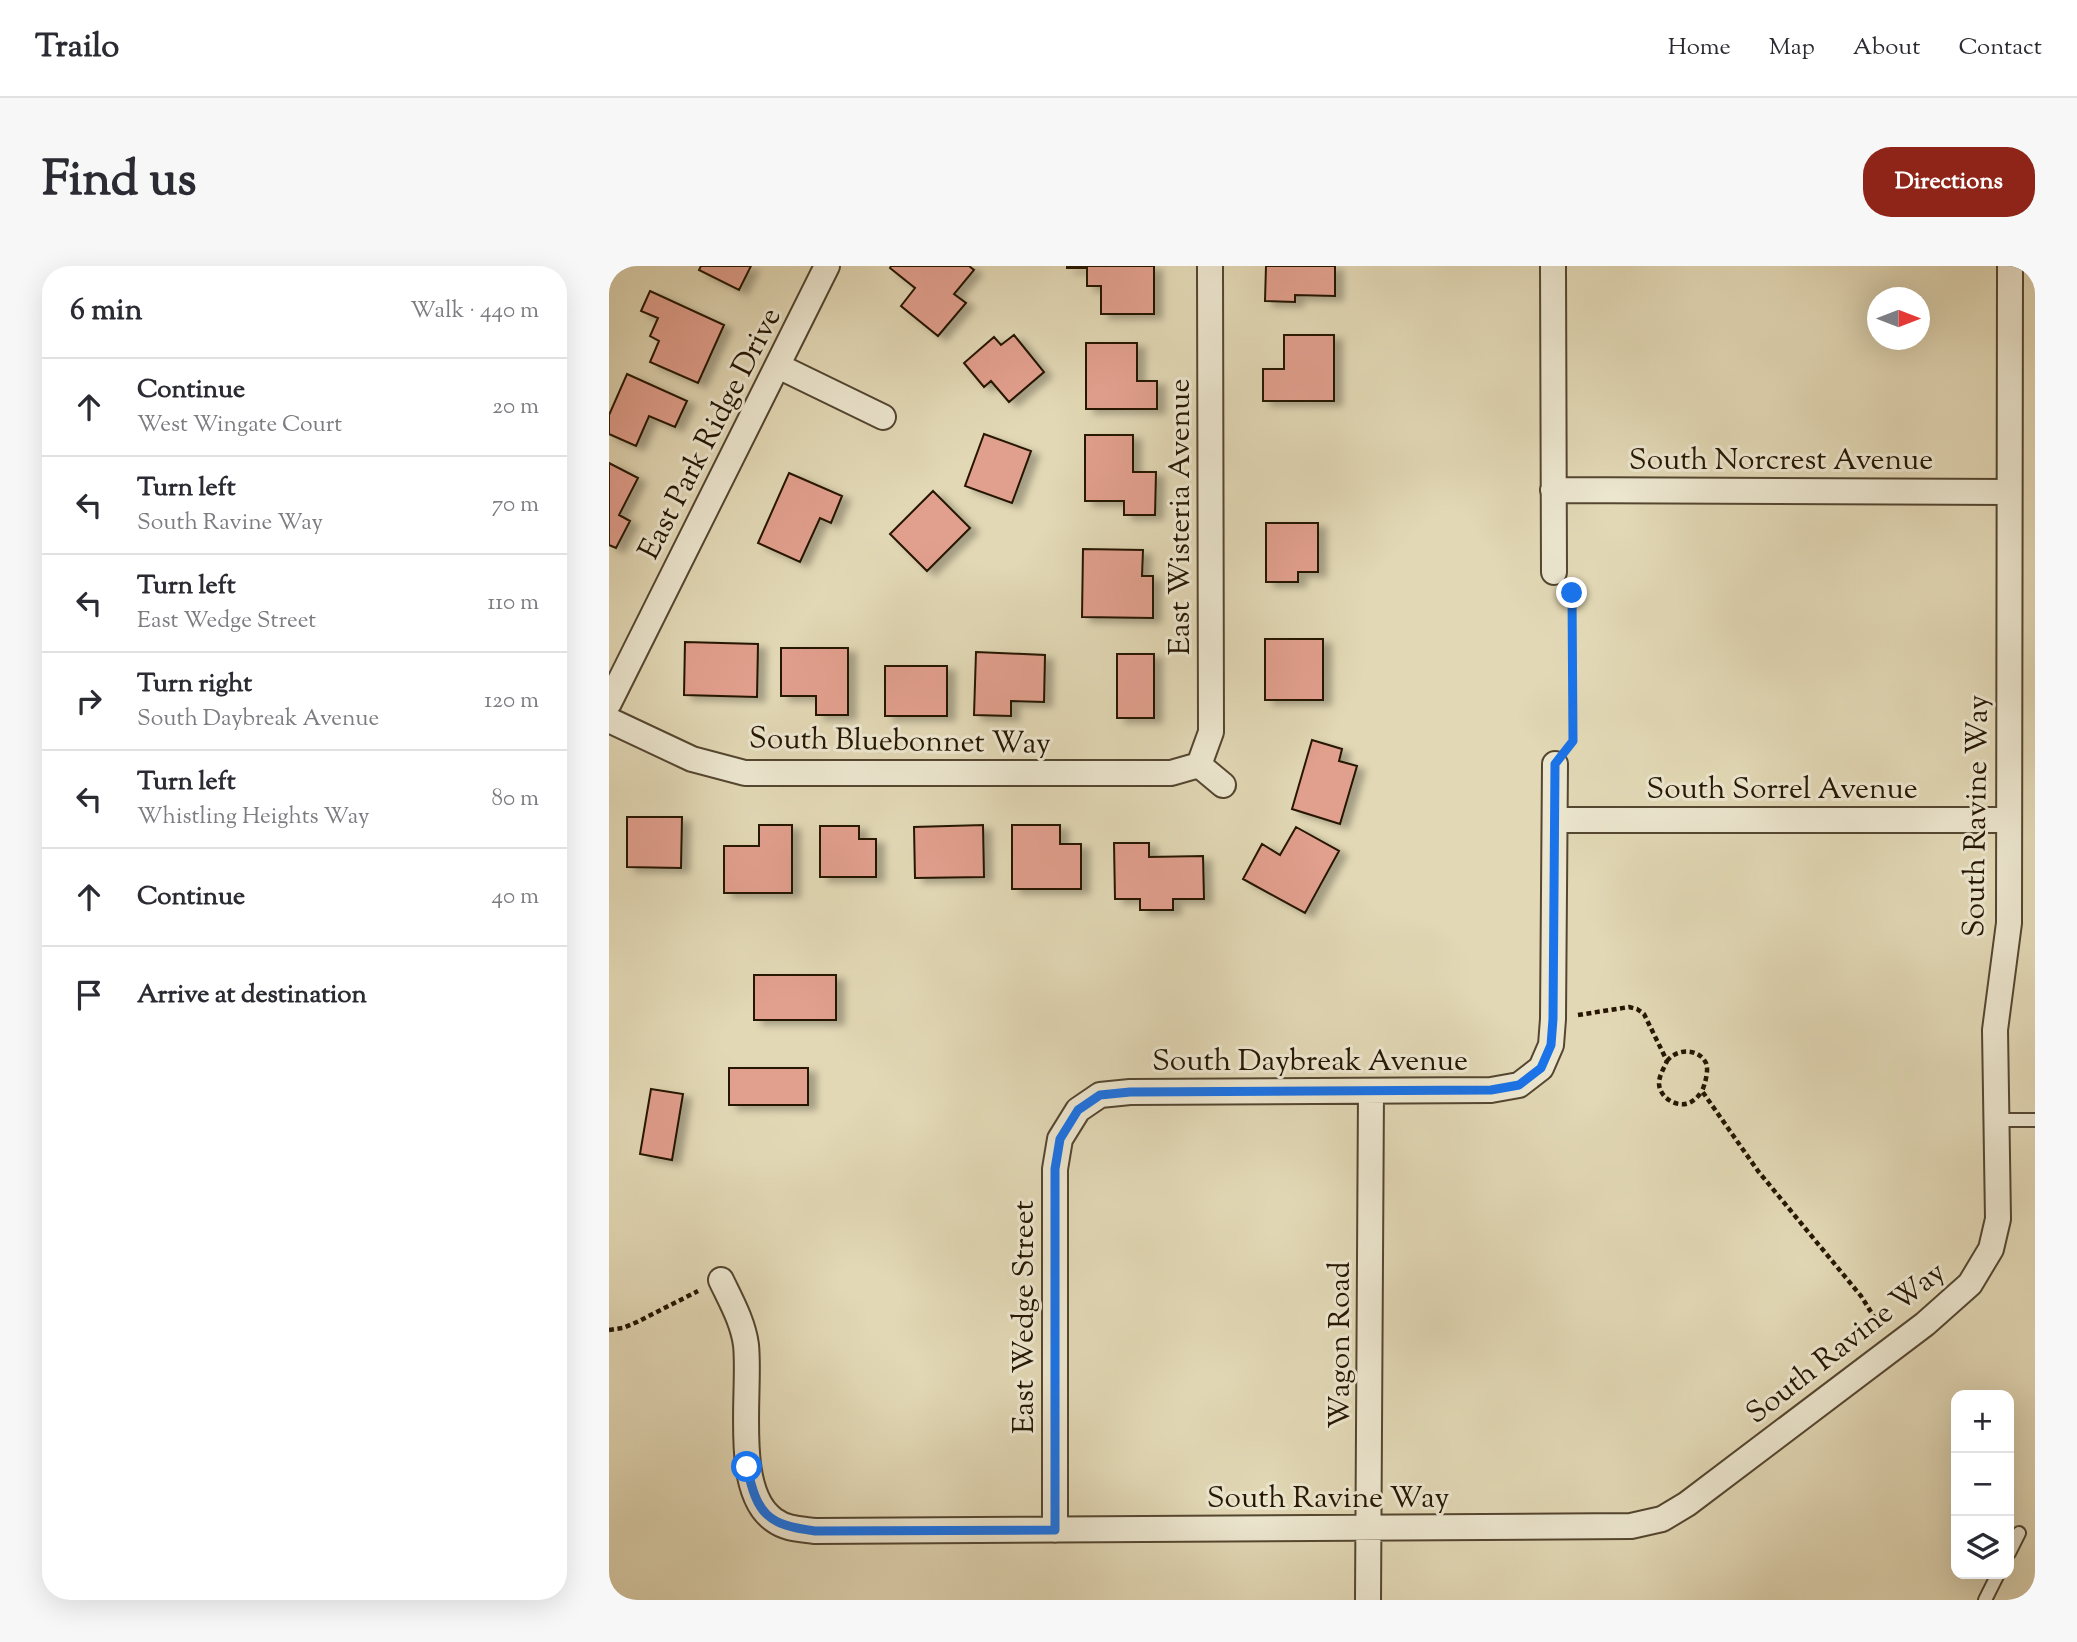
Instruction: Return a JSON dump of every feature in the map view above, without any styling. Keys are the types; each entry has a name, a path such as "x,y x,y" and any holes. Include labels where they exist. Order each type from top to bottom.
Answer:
{"street":[{"name":"East Park Ridge Drive","path":"609,703 827,266"},
{"name":"East Wisteria Avenue","path":"1199,765 1210,732 1209,266"},
{"path":"1553,266 1554,572"},
{"name":"South Ravine Way","path":"721,1280 740,1319 746,1344 747,1467 752,1491 763,1510 773,1520 788,1528 815,1531 1631,1526 1662,1519 1687,1504 1925,1324 1970,1284 1991,1249 1998,1219 1995,1030 2009,923 2010,266"},
{"path":"778,366 883,417"},
{"name":"South Norcrest Avenue","path":"1553,490 2009,492"},
{"name":"South Bluebonnet Way","path":"609,720 692,760 745,773 1171,773 1199,765"},
{"path":"1553,1019 1555,764"},
{"path":"1199,765 1223,785"},
{"name":"South Sorrel Avenue","path":"1555,820 2009,820"},
{"name":"South Daybreak Avenue","path":"1078,1110 1100,1095 1130,1092 1491,1090 1519,1085 1541,1068 1551,1045 1553,1019"},
{"name":"Wagon Road","path":"1368,1600 1371,1091"},
{"name":"East Wedge Street","path":"1055,1530 1055,1169 1060,1139 1078,1110"}],"lane":[{"path":"1996,1120 2035,1120"},
{"path":"2014,1542 2019,1533"},
{"path":"1985,1600 1996,1579"}],"path":[{"path":"1554,572 1572,593 1573,728 1573,741 1555,764"},
{"path":"1553,1019 1629,1007 1637,1009 1644,1014 1667,1061"},
{"path":"1679,1051 1686,1051 1705,1060 1707,1067 1702,1091 1690,1103 1682,1105 1668,1100 1659,1087 1667,1061 1679,1051"},
{"path":"1702,1091 1758,1171 1861,1296 1895,1347"},
{"path":"609,1330 637,1322 721,1280"}],"building":[{"path":"701,266 751,266 739,290 699,270"},
{"path":"969,266 974,270 954,294 966,303 938,336 901,306 915,288 890,268"},
{"path":"1067,266 1154,266 1154,314 1101,314 1101,286 1087,286 1087,268"},
{"path":"1266,266 1335,266 1335,296 1295,295 1295,302 1265,301"},
{"path":"650,291 724,325 698,383 650,362 659,341 650,336 658,318 641,311"},
{"path":"1014,335 1044,372 1009,402 991,381 984,387 964,363 994,337 1001,345"},
{"path":"1284,335 1334,335 1334,401 1263,401 1263,369 1284,369"},
{"path":"1086,343 1137,343 1137,381 1157,381 1157,409 1086,409"},
{"path":"627,374 687,401 675,427 649,416 636,446 609,434 609,415"},
{"path":"984,434 1031,451 1012,503 965,486"},
{"path":"1085,435 1133,435 1133,472 1156,472 1155,515 1124,515 1124,501 1085,501"},
{"path":"609,463 638,478 619,515 630,521 616,548 609,545"},
{"path":"789,473 842,496 831,523 820,518 800,562 758,543"},
{"path":"933,491 970,528 927,571 890,534"},
{"path":"1266,523 1318,523 1318,572 1298,572 1298,582 1266,582"},
{"path":"1083,549 1143,550 1142,576 1153,576 1153,618 1082,617"},
{"path":"1265,639 1323,639 1323,700 1265,700"},
{"path":"685,642 758,644 757,697 684,695"},
{"path":"781,648 848,648 848,715 816,715 816,696 781,696"},
{"path":"976,652 1045,655 1044,702 1011,701 1011,716 974,715"},
{"path":"1117,654 1154,654 1154,718 1117,718"},
{"path":"885,666 947,666 947,716 885,716"},
{"path":"1312,740 1342,749 1339,761 1357,766 1340,824 1292,809"},
{"path":"627,817 682,817 681,868 627,867"},
{"path":"759,825 792,825 792,893 724,893 724,846 759,846"},
{"path":"983,825 984,877 915,878 914,827"},
{"path":"1012,825 1060,825 1060,844 1081,844 1081,889 1012,889"},
{"path":"820,826 859,826 859,839 876,839 876,877 820,877"},
{"path":"1296,827 1339,851 1305,913 1243,879 1262,844 1280,855"},
{"path":"1114,843 1149,843 1149,857 1203,856 1204,899 1173,899 1173,910 1140,910 1140,899 1115,899"},
{"path":"754,975 836,975 836,1020 754,1020"},
{"path":"729,1068 808,1068 808,1105 729,1105"},
{"path":"651,1089 683,1094 672,1160 640,1154"}],"route":[{"path":"747,1467 752,1491 763,1510 773,1520 788,1528 815,1531 1055,1530 1055,1169 1060,1139 1078,1110 1100,1095 1130,1092 1491,1090 1519,1085 1541,1068 1551,1045 1553,1019 1555,764 1573,741 1572,593"}]}
